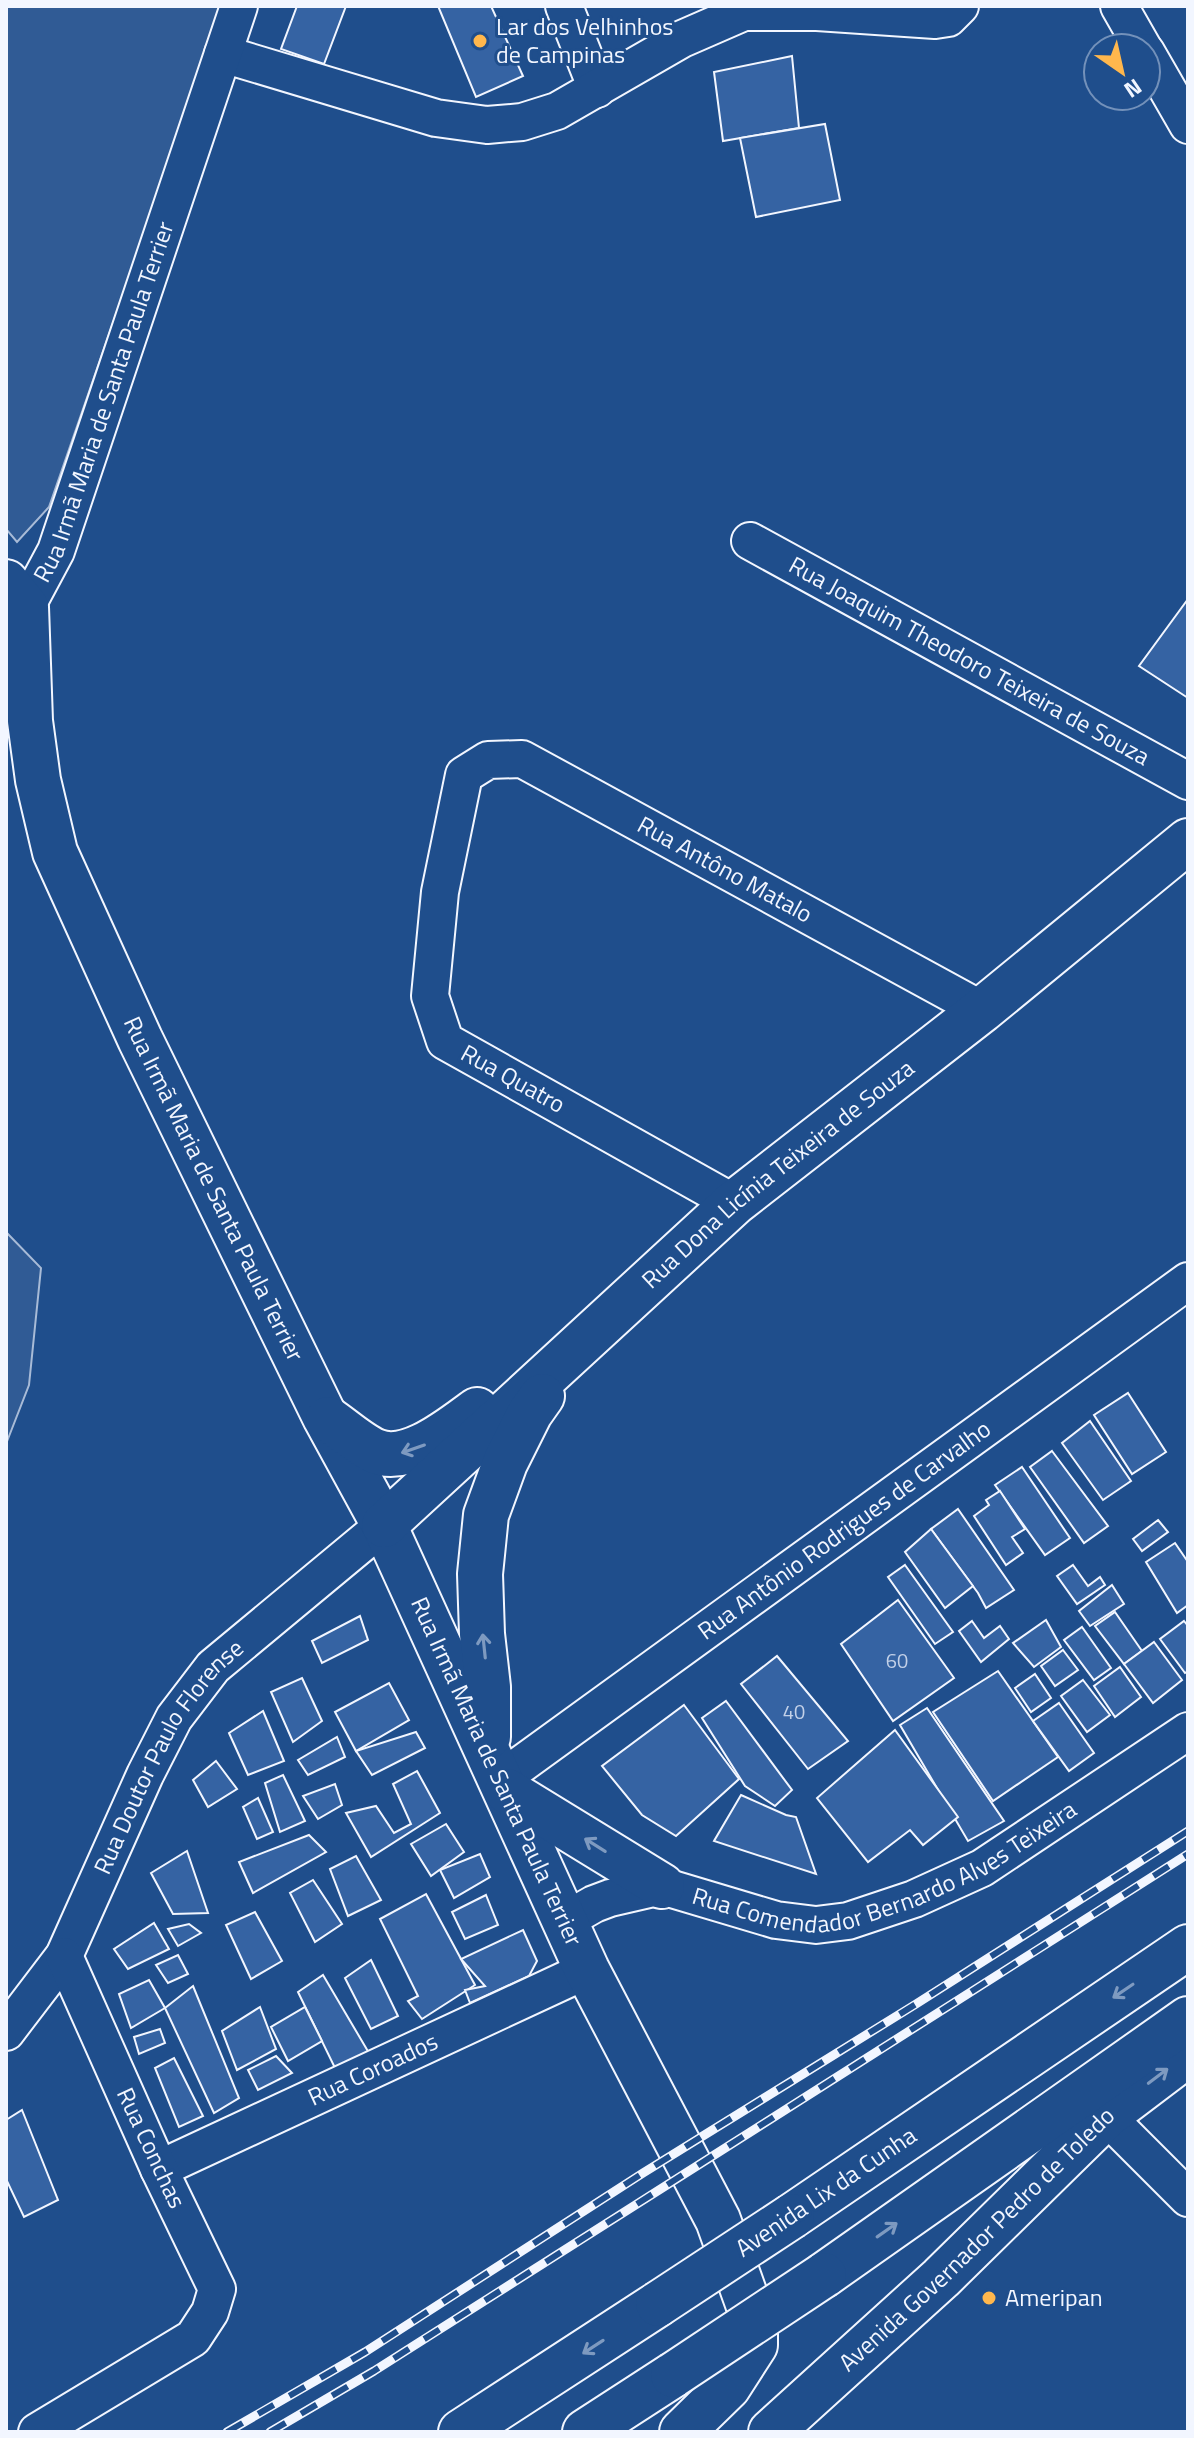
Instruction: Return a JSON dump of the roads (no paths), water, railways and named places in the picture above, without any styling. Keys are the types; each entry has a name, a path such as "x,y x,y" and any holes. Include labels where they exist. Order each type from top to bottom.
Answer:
{"main road":[{"name":"Rua Irmã Maria de Santa Paula Terrier","path":"16,595 38,780 55,852 140,1039 325,1417 384,1525 587,1970 718,2220 755,2323 755,2345 728,2387 682,2432"},
{"name":"Rua Dona Licínia Teixeira de Souza","path":"384,1525 734,1203 982,1010 1188,841"},
{"path":"325,1417 377,1453 408,1453 436,1439 491,1400 574,1350"},
{"path":"574,1350 530,1413 505,1463 486,1515 480,1574 482,1634 499,1774 662,1886"},
{"name":"Avenida Lix da Cunha","path":"461,2432 792,2216 1188,1947"},
{"path":"585,2432 824,2275 1188,2019"},
{"name":"Avenida Governador Pedro de Toledo","path":"771,2432 941,2278 1106,2116 1188,2054"}],"street":[{"name":"Rua Irmã Maria de Santa Paula Terrier","path":"16,595 56,551 239,6"},
{"path":"564,6 597,89"},
{"path":"223,54 436,118 487,125 522,122 557,111 682,39 744,12 817,12 935,20 948,18 960,6"},
{"path":"1119,6 1134,32"},
{"path":"1162,80 1188,125"},
{"name":"Rua Joaquim Theodoro Teixeira de Souza","path":"750,541 1188,781"},
{"name":"Rua Antôno Matalo","path":"464,775 488,760 522,759 982,1010"},
{"name":"Rua Quatro","path":"464,775 440,892 430,996 445,1041 734,1203"},
{"name":"Rua Antônio Rodrigues de Carvalho","path":"499,1774 1188,1281"},
{"name":"Rua Doutor Paulo Florense","path":"6,2032 64,1956 145,1775 174,1718 213,1667 384,1525"},
{"name":"Rua Comendador Bernardo Alves Teixeira","path":"566,1920 602,1901 662,1886 776,1920 816,1925 848,1921 914,1899 982,1868 1188,1731"},
{"name":"Rua Conchas","path":"37,2432 193,2338 210,2312 217,2289 159,2169 64,1956"},
{"name":"Rua Coroados","path":"159,2169 587,1970"},
{"path":"1106,2116 1188,2198"}],"railway":[{"path":"227,2432 365,2352 643,2173 1188,1831"},
{"path":"270,2432 374,2371 1188,1854"}],"place":[{"name":"Lar dos Velhinhos de Campinas","path":"480,41"},
{"name":"Ameripan","path":"989,2298"}]}
